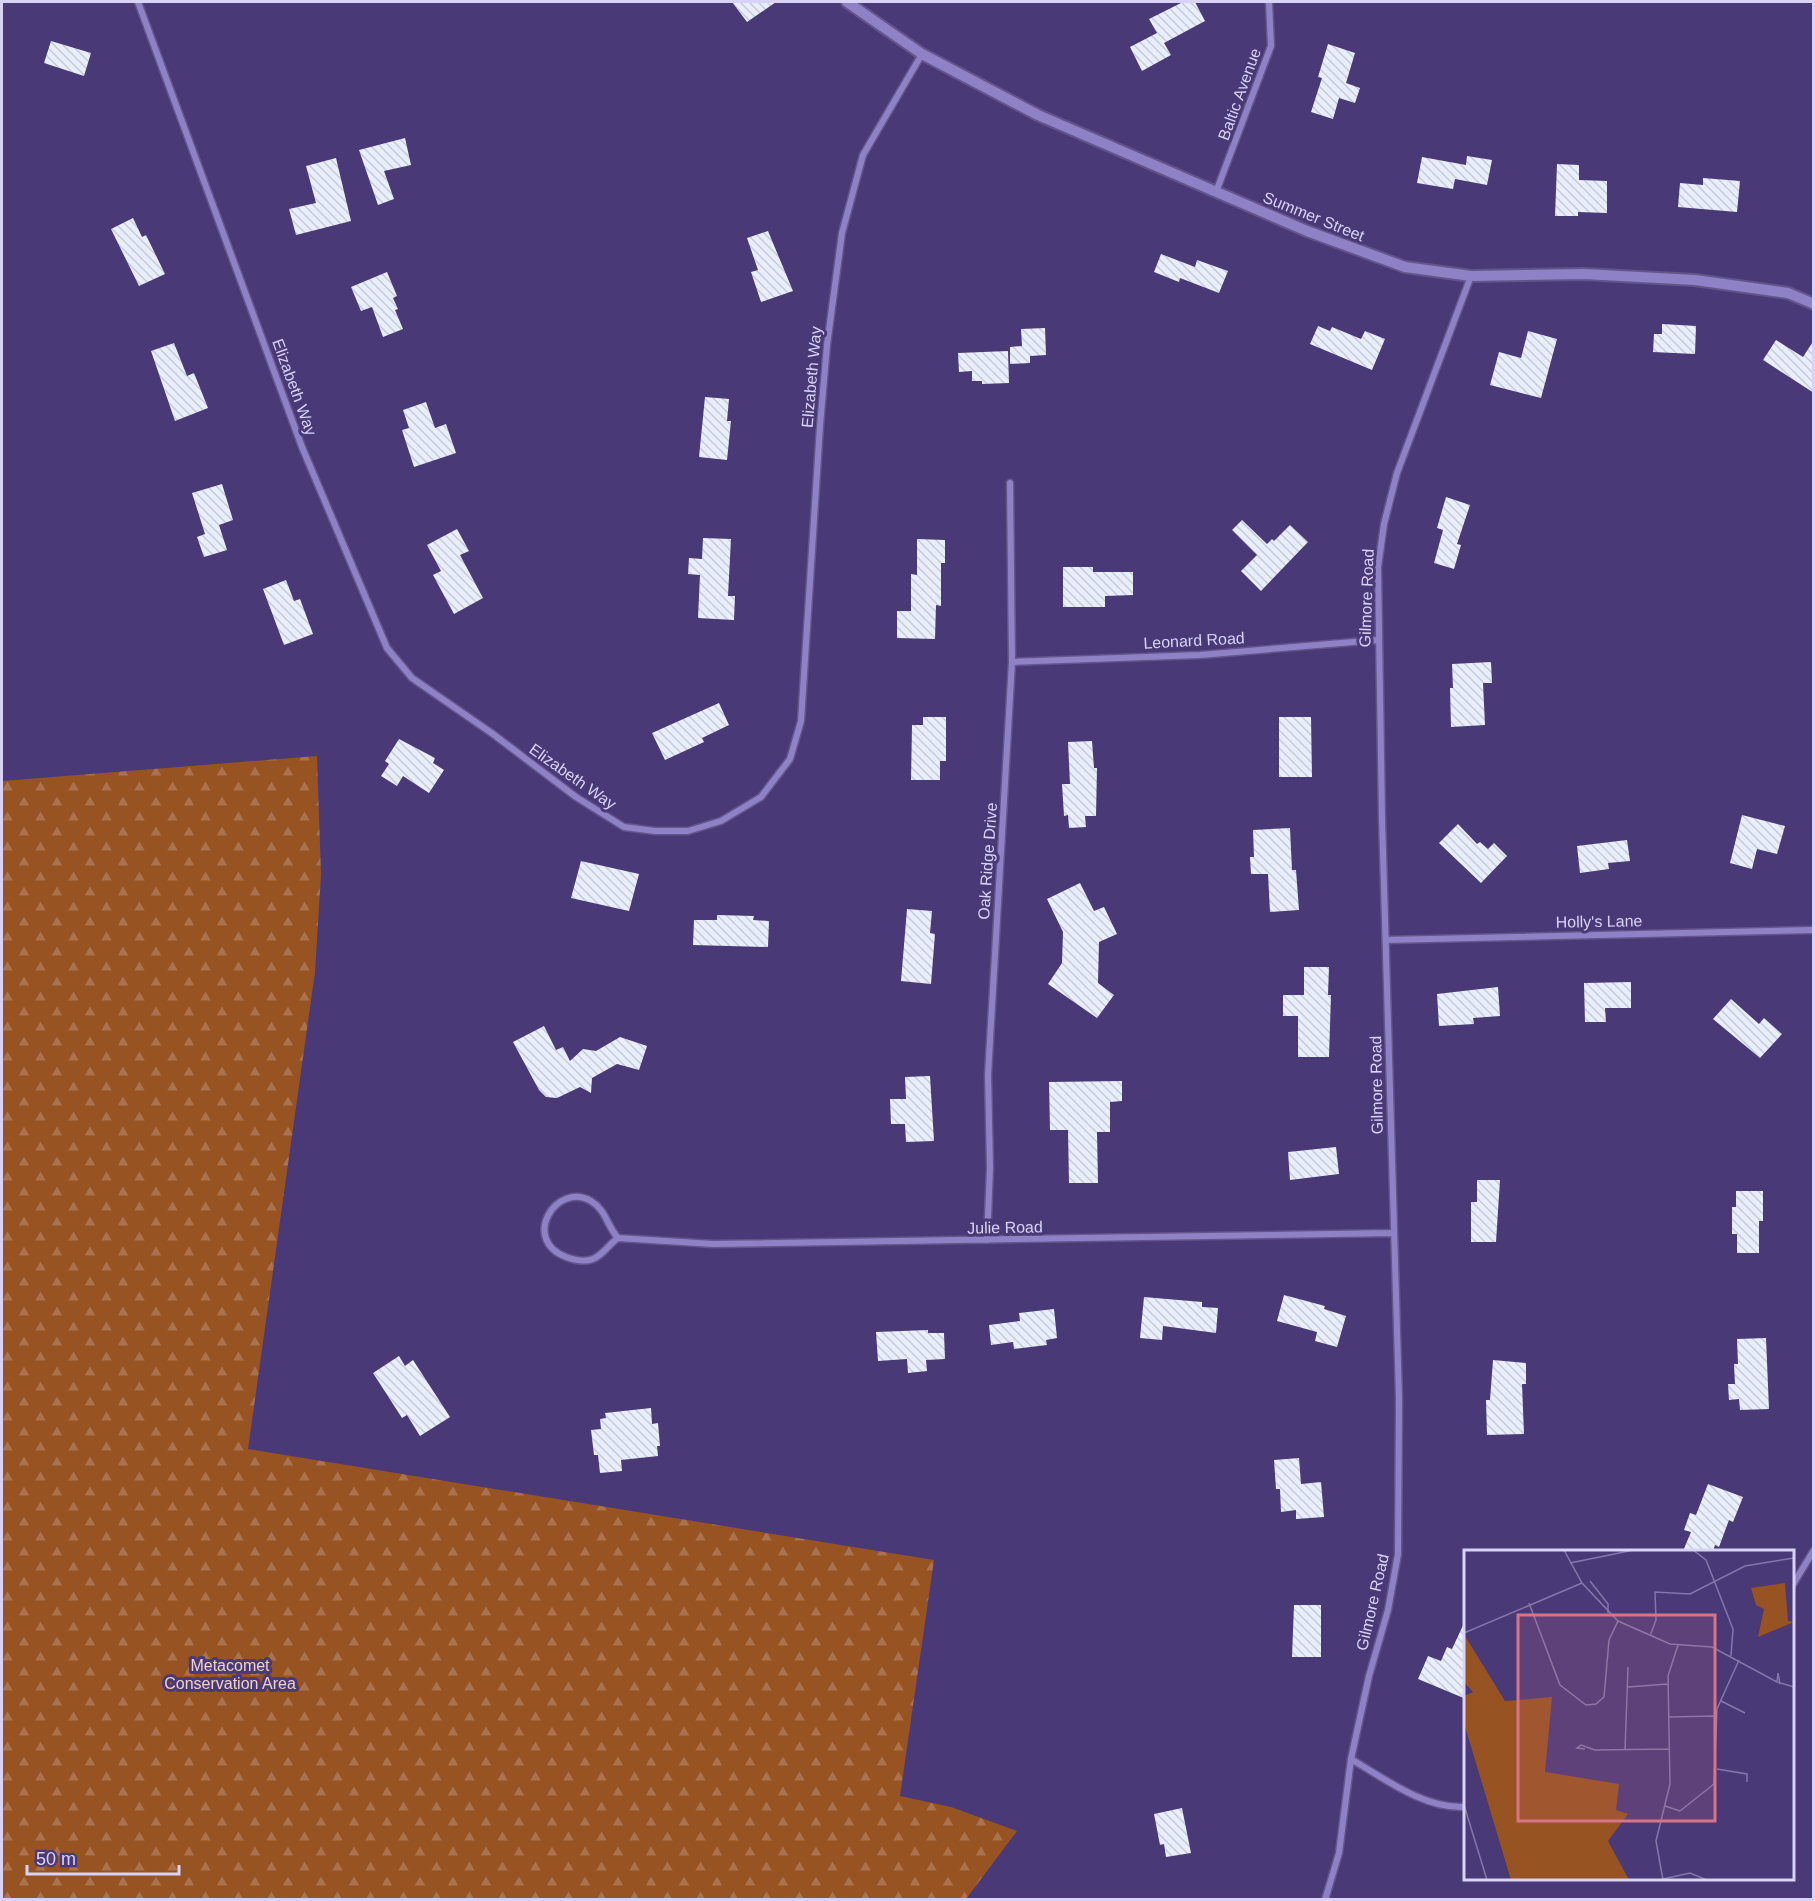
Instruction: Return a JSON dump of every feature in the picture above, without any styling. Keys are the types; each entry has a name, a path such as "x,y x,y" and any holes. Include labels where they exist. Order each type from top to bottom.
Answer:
{"street":[{"name":"Elizabeth Way","path":"138,2 302,447 387,648 412,678 493,734 576,797 624,827 655,831 688,831 721,821 761,797 790,759 801,721 820,426 827,345 842,233 863,155 922,54"},
{"name":"Summer Street","path":"847,2 922,54 1038,114 1216,192 1405,267 1471,276 1584,274 1695,280 1788,293 1814,304"},
{"name":"Baltic Avenue","path":"1216,192 1271,46 1269,2"},
{"name":"Gilmore Road","path":"1325,1899 1340,1853 1351,1759 1369,1676 1388,1610 1398,1554 1399,1398 1377,640 1378,567 1397,474 1471,276"},
{"name":"Oak Ridge Drive","path":"987,1240 990,1168 988,1075 1012,662 1010,483"},
{"name":"Leonard Road","path":"1012,662 1200,655 1377,640"},
{"name":"Holly's Lane","path":"1386,940 1814,930"},
{"path":"580,1198 593,1202 603,1211 618,1238 595,1258 577,1260 563,1256 552,1247 544,1235 544,1227 554,1207 566,1200 580,1198"},
{"name":"Julie Road","path":"618,1238 713,1244 1393,1233"},
{"path":"1794,1583 1814,1550"},
{"path":"1351,1759 1411,1794 1456,1808 1464,1808"}],"green space":[{"name":"Metacomet Conservation Area","path":"317,756 321,875 315,972 248,1449 934,1560 900,1796 951,1807 1017,1831 966,1899 2,1899 2,781"}],"building":[{"path":"732,2 776,2 747,22"},
{"path":"1183,2 1195,2 1205,21 1164,43 1171,55 1142,71 1130,47 1157,33 1149,19"},
{"path":"51,41 91,53 84,76 44,63"},
{"path":"1328,44 1355,53 1346,83 1360,88 1355,103 1339,98 1333,119 1311,112 1322,78 1318,77"},
{"path":"405,138 411,165 384,171 394,199 378,205 359,150"},
{"path":"1467,156 1492,160 1487,185 1455,179 1453,189 1417,183 1422,157 1466,165"},
{"path":"336,158 351,221 296,235 289,209 316,203 306,166"},
{"path":"1557,164 1579,165 1579,180 1607,181 1607,213 1578,212 1578,216 1555,216"},
{"path":"1703,178 1740,181 1737,212 1678,207 1680,183 1703,185"},
{"path":"133,218 142,237 146,235 165,274 139,286 111,229"},
{"path":"768,231 793,291 761,302 751,272 758,270 747,238"},
{"path":"1161,254 1195,267 1197,260 1228,271 1219,293 1180,278 1179,282 1154,272"},
{"path":"387,272 397,296 393,298 398,309 395,310 403,329 383,337 372,307 361,311 351,287"},
{"path":"1662,324 1696,326 1695,354 1653,352 1654,334 1662,334"},
{"path":"1318,326 1330,331 1332,327 1361,339 1365,331 1385,339 1372,370 1310,344"},
{"path":"1045,328 1046,355 1030,356 1030,363 1010,364 1010,347 1022,346 1021,329"},
{"path":"1528,331 1557,339 1541,398 1490,385 1499,352 1521,358"},
{"path":"1776,340 1803,357 1814,340 1814,393 1763,360"},
{"path":"174,343 187,376 194,373 208,408 175,421 151,351"},
{"path":"1008,351 1009,383 982,384 982,381 972,381 972,371 959,372 958,353"},
{"path":"705,397 729,399 727,421 731,421 727,460 699,457"},
{"path":"426,402 435,428 446,424 456,453 414,467 402,430 409,428 403,410"},
{"path":"222,484 233,520 219,525 227,550 204,557 197,537 205,534 192,493"},
{"path":"1446,497 1470,505 1457,544 1461,545 1454,569 1434,563 1443,530 1437,528"},
{"path":"1242,520 1267,544 1272,539 1274,541 1290,525 1308,542 1261,591 1241,571 1257,555 1232,530"},
{"path":"457,529 469,551 460,555 483,598 454,614 433,575 441,571 427,545"},
{"path":"703,538 731,539 728,596 735,596 734,620 698,618 700,575 688,574 689,558 702,559"},
{"path":"917,539 945,540 945,563 941,563 941,606 936,605 935,639 897,638 897,611 911,611 911,574 917,575"},
{"path":"1063,567 1093,567 1093,572 1133,572 1133,595 1105,596 1105,607 1063,607"},
{"path":"286,580 294,601 300,599 313,634 284,645 263,589"},
{"path":"1491,662 1492,683 1483,683 1485,725 1451,727 1452,664"},
{"path":"719,703 729,725 702,738 704,742 665,760 652,733"},
{"path":"923,717 946,717 946,761 940,761 940,780 911,780 912,725 923,725"},
{"path":"1279,717 1311,717 1312,777 1279,777"},
{"path":"399,739 435,758 433,763 444,770 429,793 403,776 397,786 381,776 389,764 385,761"},
{"path":"1092,741 1094,768 1097,768 1096,816 1085,816 1086,827 1069,828 1068,815 1064,816 1062,784 1070,784 1068,742"},
{"path":"1742,815 1785,826 1777,854 1757,849 1752,869 1730,863"},
{"path":"1458,824 1477,844 1480,842 1488,849 1494,843 1507,856 1481,883 1439,843"},
{"path":"1290,828 1292,870 1296,870 1299,910 1270,912 1268,874 1251,874 1250,857 1254,857 1253,830"},
{"path":"1627,840 1630,861 1608,863 1609,869 1580,873 1577,846"},
{"path":"581,861 639,874 629,911 571,898"},
{"path":"1080,883 1094,911 1104,907 1117,934 1099,942 1098,983 1114,995 1097,1018 1048,984 1062,963 1063,932 1047,899"},
{"path":"907,909 932,911 930,933 935,934 931,984 901,981"},
{"path":"717,915 754,916 753,920 769,921 768,947 693,945 694,920 717,920"},
{"path":"1304,967 1329,967 1328,995 1331,995 1329,1057 1298,1057 1298,1016 1283,1016 1283,995 1304,995"},
{"path":"1631,982 1631,1008 1605,1008 1606,1022 1585,1022 1584,983"},
{"path":"1498,987 1500,1016 1473,1018 1474,1024 1439,1026 1437,994"},
{"path":"1731,999 1759,1024 1764,1018 1782,1034 1760,1058 1713,1019"},
{"path":"544,1026 556,1050 563,1047 570,1061 583,1049 596,1051 620,1037 647,1046 639,1070 617,1064 592,1078 591,1093 580,1087 557,1098 546,1097 539,1090 513,1042"},
{"path":"930,1076 934,1141 906,1142 905,1124 891,1124 890,1099 906,1099 905,1077"},
{"path":"1122,1081 1122,1101 1110,1102 1110,1132 1097,1132 1098,1183 1069,1183 1068,1130 1050,1130 1049,1082"},
{"path":"1336,1147 1339,1174 1290,1180 1288,1152"},
{"path":"1477,1180 1500,1180 1496,1242 1471,1242 1471,1202 1477,1202"},
{"path":"1736,1191 1763,1191 1763,1221 1759,1221 1759,1253 1737,1253 1737,1234 1732,1234 1732,1207 1736,1207"},
{"path":"1284,1295 1325,1306 1324,1309 1346,1316 1337,1347 1315,1341 1317,1332 1277,1321"},
{"path":"1144,1297 1202,1302 1202,1307 1218,1308 1216,1333 1163,1326 1162,1340 1140,1338"},
{"path":"1054,1309 1057,1338 1046,1340 1047,1345 1014,1349 1013,1342 991,1345 989,1325 1020,1321 1019,1313"},
{"path":"928,1330 928,1333 944,1333 945,1359 926,1360 927,1371 908,1373 907,1359 878,1361 876,1332"},
{"path":"1766,1338 1769,1409 1740,1410 1739,1399 1729,1400 1728,1384 1735,1384 1734,1364 1738,1364 1737,1339"},
{"path":"399,1356 405,1366 413,1360 450,1417 420,1436 407,1415 402,1418 373,1373"},
{"path":"1493,1360 1526,1363 1526,1384 1522,1384 1524,1434 1487,1435 1486,1400 1490,1400"},
{"path":"651,1408 652,1424 658,1423 660,1446 657,1446 658,1456 621,1460 622,1471 600,1473 598,1455 594,1455 591,1430 601,1429 600,1419 606,1418 605,1413"},
{"path":"1299,1458 1301,1484 1321,1482 1324,1517 1296,1519 1296,1510 1281,1512 1280,1489 1276,1489 1274,1460"},
{"path":"1708,1484 1743,1497 1733,1522 1729,1520 1719,1547 1715,1545 1713,1550 1683,1550 1691,1532 1684,1530 1690,1513 1696,1515"},
{"path":"1294,1605 1321,1605 1321,1657 1292,1657"},
{"path":"1464,1623 1464,1698 1418,1679 1428,1656 1441,1661 1447,1647 1452,1649"},
{"path":"1182,1808 1191,1853 1166,1857 1164,1844 1160,1845 1154,1814"}]}
